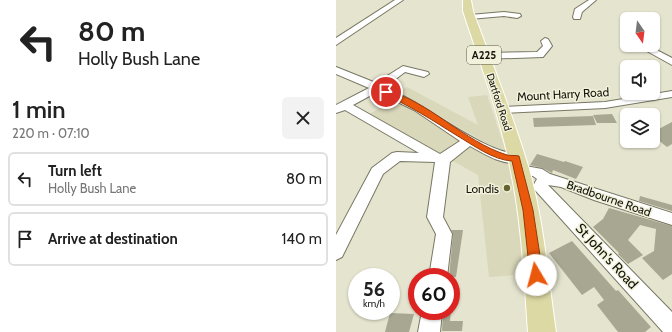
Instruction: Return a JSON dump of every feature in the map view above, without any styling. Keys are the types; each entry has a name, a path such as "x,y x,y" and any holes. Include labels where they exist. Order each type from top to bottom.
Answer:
{"main road":[{"name":"Dartford Road","path":"467,0 470,17 502,110 529,177"},
{"name":"A225","path":"529,177 528,210 536,267 542,332"}],"street":[{"path":"336,42 400,0"},
{"path":"577,17 578,11 593,0"},
{"path":"470,17 512,14"},
{"path":"484,56 540,55 548,46 545,40"},
{"path":"655,52 672,62"},
{"path":"340,107 376,88 403,69 424,74"},
{"name":"Bradbourne Road","path":"336,70 406,101 470,140 506,158 529,177 565,183 599,196 672,219"},
{"name":"Mount Harry Road","path":"502,110 605,105 672,94"},
{"path":"340,107 440,158"},
{"path":"336,252 377,171 397,156 440,158 470,140"},
{"path":"439,268 444,234 435,217 441,164 440,158"},
{"name":"St John's Road","path":"529,177 577,224 672,327"},
{"path":"429,332 431,320"}],"shaded area":[{"path":"407,87 478,125 468,97 487,95 507,155 398,92"},
{"path":"394,100 515,168 528,274 489,277 478,175 369,114"}],"building":[{"path":"612,114 617,123 597,123 593,115"},
{"path":"593,116 596,125 534,127 533,118"},
{"path":"672,122 672,144 667,147 660,142 660,128"},
{"path":"537,154 583,167 576,179 553,170 552,173 542,168 530,165"},
{"path":"640,196 672,205 672,211 639,201"},
{"path":"609,208 672,226 672,274 663,280 642,258 654,251 656,229 640,225 628,240 643,255 628,264 618,254 619,253 593,227 603,219"},
{"path":"451,230 463,230 457,268 450,268 453,234"},
{"path":"572,241 616,291 618,290 651,327 645,332 618,332 597,305 604,300 594,287 582,295 549,253"},
{"path":"400,313 408,314 408,320 412,320 409,332 385,332 388,320 400,320"},
{"path":"443,320 463,321 462,331 442,331"}],"place":[{"name":"Londis","path":"507,188"}],"route":[{"path":"386,92 406,101 480,145 506,158 516,158 528,210 536,275"}]}
